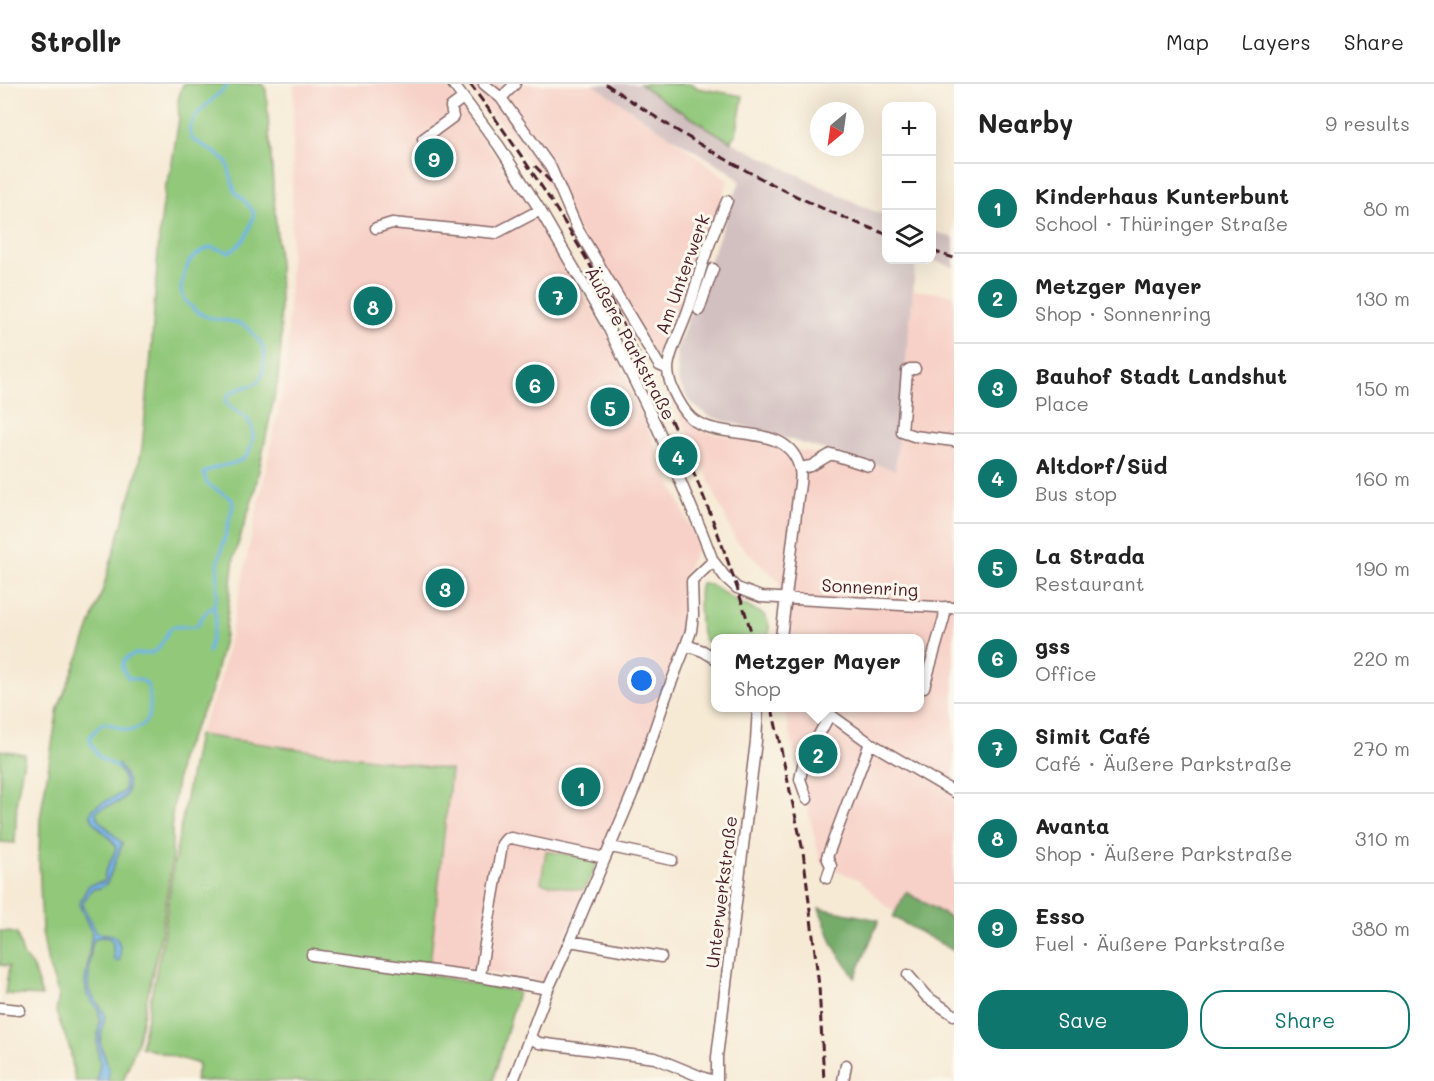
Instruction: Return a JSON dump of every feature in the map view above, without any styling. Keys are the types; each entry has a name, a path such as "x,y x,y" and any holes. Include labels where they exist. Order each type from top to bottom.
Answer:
{"street":[{"name":"Äußere Parkstraße","path":"453,84 499,147 540,210 620,348 658,429 712,561"},
{"path":"484,84 501,98 551,168 577,228 659,365 668,369 676,396 684,410 693,420 714,429 775,439 791,452 800,468 801,477 782,634"},
{"path":"501,98 515,84"},
{"path":"423,139 453,117 451,106 463,98"},
{"name":"Am Unterwerk","path":"668,369 702,265 727,201"},
{"path":"376,228 392,223 496,233 540,210"},
{"path":"699,310 718,270 702,265"},
{"path":"915,369 907,371 902,432 914,436 954,441"},
{"path":"800,468 811,466 831,454 869,466"},
{"path":"513,1081 548,989 611,847 636,784 686,645 693,615 692,581 712,561"},
{"name":"Sonnenring","path":"712,561 737,588 761,597 949,608"},
{"path":"924,687 949,608"},
{"path":"686,645 711,656"},
{"name":"Unterwerkstraße","path":"717,1081 717,1057 758,712"},
{"path":"807,800 800,779 803,765 826,712"},
{"path":"827,712 870,743 954,792"},
{"path":"827,878 831,866 826,857 870,743"},
{"path":"480,977 502,846 506,839 511,838 605,858"},
{"path":"611,847 672,860"},
{"path":"570,941 661,957"},
{"path":"312,955 480,977 548,989"},
{"path":"908,975 927,997 954,1014"},
{"path":"0,1008 20,1010"},
{"path":"529,1038 539,1043 655,1058 717,1081"},
{"path":"843,1081 846,1065"}],"shaded area":[{"path":"294,84 446,84 530,205 610,339 698,546 683,578 687,629 633,783 545,982 430,963 451,770 198,735 219,687 287,371"},
{"path":"468,84 593,84 668,135 728,180 664,372 696,430 895,469 913,290 954,295 954,951 887,907 860,880 821,864 785,712 924,712 924,634 776,634 780,582 736,541 660,372 565,209"},
{"path":"593,84 640,84 731,142 882,214 882,264 916,264 895,470 708,416 690,402 679,383 676,351 740,181 728,170 668,135"},
{"path":"936,232 954,238 954,267 936,262"}],"green space":[{"path":"183,84 263,84 266,90 279,265 281,345 278,379 254,494 234,557 225,635 211,693 180,758 172,816 172,861 161,935 137,1043 123,1081 75,1081 70,1049 56,1012 59,995 48,964 42,931 40,819 58,708 103,589 137,473 142,448 159,237 165,188 171,169 179,118 178,100"},
{"path":"640,84 693,84 697,88 743,96 736,135 731,142"},
{"path":"701,583 713,586 736,601 763,614 767,619 769,634 711,634 711,646 705,640 702,631"},
{"path":"198,735 451,770 430,963 426,974 518,992 493,1081 195,1081 199,1064 141,1047 163,938 174,862"},
{"path":"0,750 25,754 17,798 15,843 0,842"},
{"path":"546,851 597,861 584,889 541,883"},
{"path":"906,892 954,920 954,951 893,917"},
{"path":"819,908 879,920 855,978 833,945"},
{"path":"0,931 17,934 23,955 33,968 42,996 5,994 9,966 0,965"}],"water":[{"path":"118,764 127,780 125,796 96,812 100,821 122,843 121,847 107,883 100,888 92,889 82,904 96,932 114,936 119,942 120,950 120,959 115,961 113,943 110,938 101,937 93,941 89,990 105,1015 100,1042 109,1070 108,1081 97,1081 100,1064 97,1042 99,1011 87,995 85,983 92,933 79,904 89,885 105,880 105,873 116,849 91,817 95,807 125,790 121,772 117,768"}],"waterway":[{"path":"119,768 99,757 90,742 90,737 104,723 128,731 139,728 145,722 150,709 148,686 143,681 128,678 122,668 124,660 134,654 155,651 172,627 197,626 205,613 214,605 217,595 218,563 233,506 232,499 207,484 204,473 239,461 245,457 252,442 253,435 248,420 225,402 235,391 258,381 264,365 263,347 244,325 209,318 197,312 187,302 181,290 192,258 210,247 229,252 235,248 246,236 254,213 235,192 227,162 192,139 189,128 196,115 229,84"},
{"path":"208,652 216,620 214,606"}],"railway":[{"path":"470,84 559,213 636,349 701,491 729,564 752,634"},
{"path":"606,84 673,128 777,187 882,232"},
{"path":"535,166 552,183"},
{"path":"936,252 954,258"},
{"path":"773,712 803,851 819,986 824,1081"}],"place":[{"name":"Esso","path":"434,158"},
{"name":"Simit Café","path":"558,296"},
{"name":"Avanta","path":"373,306"},
{"name":"gss","path":"535,384"},
{"name":"La Strada","path":"610,407"},
{"name":"Altdorf/Süd","path":"678,456"},
{"name":"Bauhof Stadt Landshut","path":"445,588"},
{"name":"Metzger Mayer","path":"818,754"},
{"name":"Kinderhaus Kunterbunt","path":"581,787"}]}
